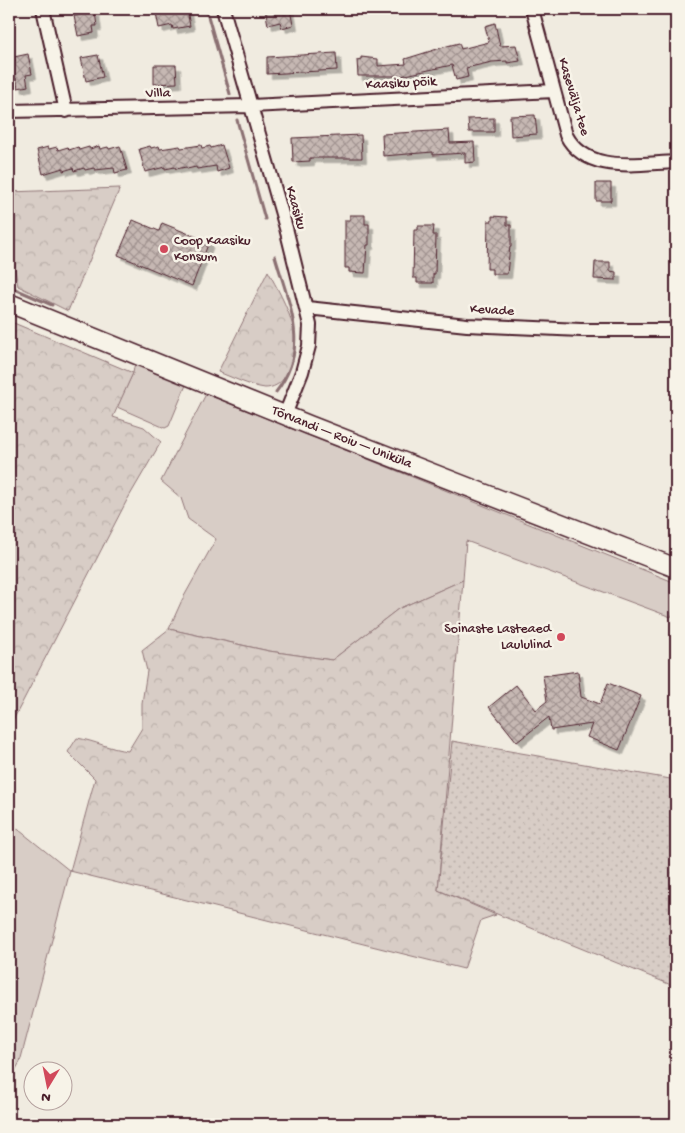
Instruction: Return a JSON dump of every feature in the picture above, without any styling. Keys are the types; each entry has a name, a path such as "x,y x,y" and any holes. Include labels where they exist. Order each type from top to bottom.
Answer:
{"street":[{"path":"43,9 66,111"},
{"name":"Kaasiku","path":"224,9 310,324 309,346 302,372 285,414"},
{"name":"Kasevälja tee","path":"532,9 566,135 582,155 598,162 676,162"},
{"name":"Kaasiku põik","path":"251,106 554,91"},
{"name":"Villa","path":"9,111 251,106"},
{"name":"Tõrvandi — Roiu — Uniküla","path":"9,303 676,568"},
{"name":"Kevade","path":"307,308 467,325 581,330 676,330"}],"green space":[{"path":"120,188 68,311 18,286 9,239 9,192"},
{"path":"268,271 281,296 292,324 295,351 291,365 282,380 278,384 265,388 218,372"},
{"path":"9,321 133,373 113,417 144,427 161,442 126,502 9,728"},
{"path":"135,362 186,385 169,426 165,428 117,407 133,373"},
{"path":"206,394 676,583 676,606 671,617 466,541 463,580 398,609 332,660 269,651 169,629 182,600 216,539 188,519 181,498 161,481"},
{"path":"463,580 438,890 496,915 481,920 464,969 70,871 95,779 68,752 77,738 128,751 142,728 142,703 147,671 142,650 169,629 269,651 332,660 398,609"},
{"path":"452,741 676,780 676,987 438,890"},
{"path":"9,822 70,871 20,1062 9,1081"}],"building":[{"path":"161,9 176,9 177,12 187,10 190,26 173,29 172,25 159,28 156,13 162,12"},
{"path":"265,9 290,9 293,25 282,28 280,22 268,25"},
{"path":"95,12 97,26 93,26 94,33 78,36 74,16"},
{"path":"495,23 500,46 516,45 520,61 507,63 507,61 492,62 466,68 468,77 456,80 452,65 401,76 358,76 357,60 361,59 361,57 378,59 378,66 406,64 405,59 447,46 459,43 461,49 489,42 485,26"},
{"path":"336,53 337,70 267,74 267,57"},
{"path":"28,54 32,74 26,75 28,86 18,88 16,78 9,79 9,62 15,61 14,57"},
{"path":"98,55 103,77 86,81 81,58"},
{"path":"154,65 176,65 177,83 154,84"},
{"path":"535,115 537,134 511,136 510,116"},
{"path":"494,118 494,132 469,132 468,119"},
{"path":"449,130 450,143 474,142 475,162 465,163 465,153 433,155 433,152 383,156 382,134"},
{"path":"361,135 362,158 310,158 310,161 293,162 292,138"},
{"path":"201,145 202,148 210,146 211,148 222,145 229,168 217,172 216,166 197,169 196,167 187,169 186,167 176,169 175,167 165,169 165,167 145,172 139,149 150,146 151,148 159,146 160,149"},
{"path":"99,146 100,149 108,147 109,149 120,146 127,170 115,173 114,168 85,170 84,168 74,171 73,168 63,171 63,168 43,174 37,150 57,147 58,150 68,147 69,150 78,147 79,150"},
{"path":"596,183 611,183 611,201 596,201"},
{"path":"350,215 365,215 365,224 369,224 369,245 367,245 365,273 349,272 349,268 345,268 345,220 350,220"},
{"path":"492,216 507,217 507,225 511,225 511,246 507,274 492,274 492,269 487,269 488,221 492,221"},
{"name":"Coop Kaasiku Konsum","path":"133,220 159,231 162,223 209,242 192,286 118,255"},
{"path":"418,226 434,226 433,235 436,235 433,283 417,283 417,278 413,278 414,230 418,230"},
{"path":"595,262 610,262 610,271 616,272 616,280 594,279"},
{"path":"578,671 581,697 600,704 608,683 641,696 619,750 587,737 592,724 551,730 549,717 517,742 489,707 516,685 536,710 547,701 543,676"}],"waterway":[{"path":"206,9 230,94"},
{"path":"237,120 265,219"},
{"path":"275,256 291,309 295,342 293,359 287,375 276,392"},
{"path":"15,289 52,305"}],"place":[{"name":"Coop Kaasiku Konsum","path":"164,249"},
{"name":"Soinaste Lasteaed Laululind","path":"561,637"}]}
